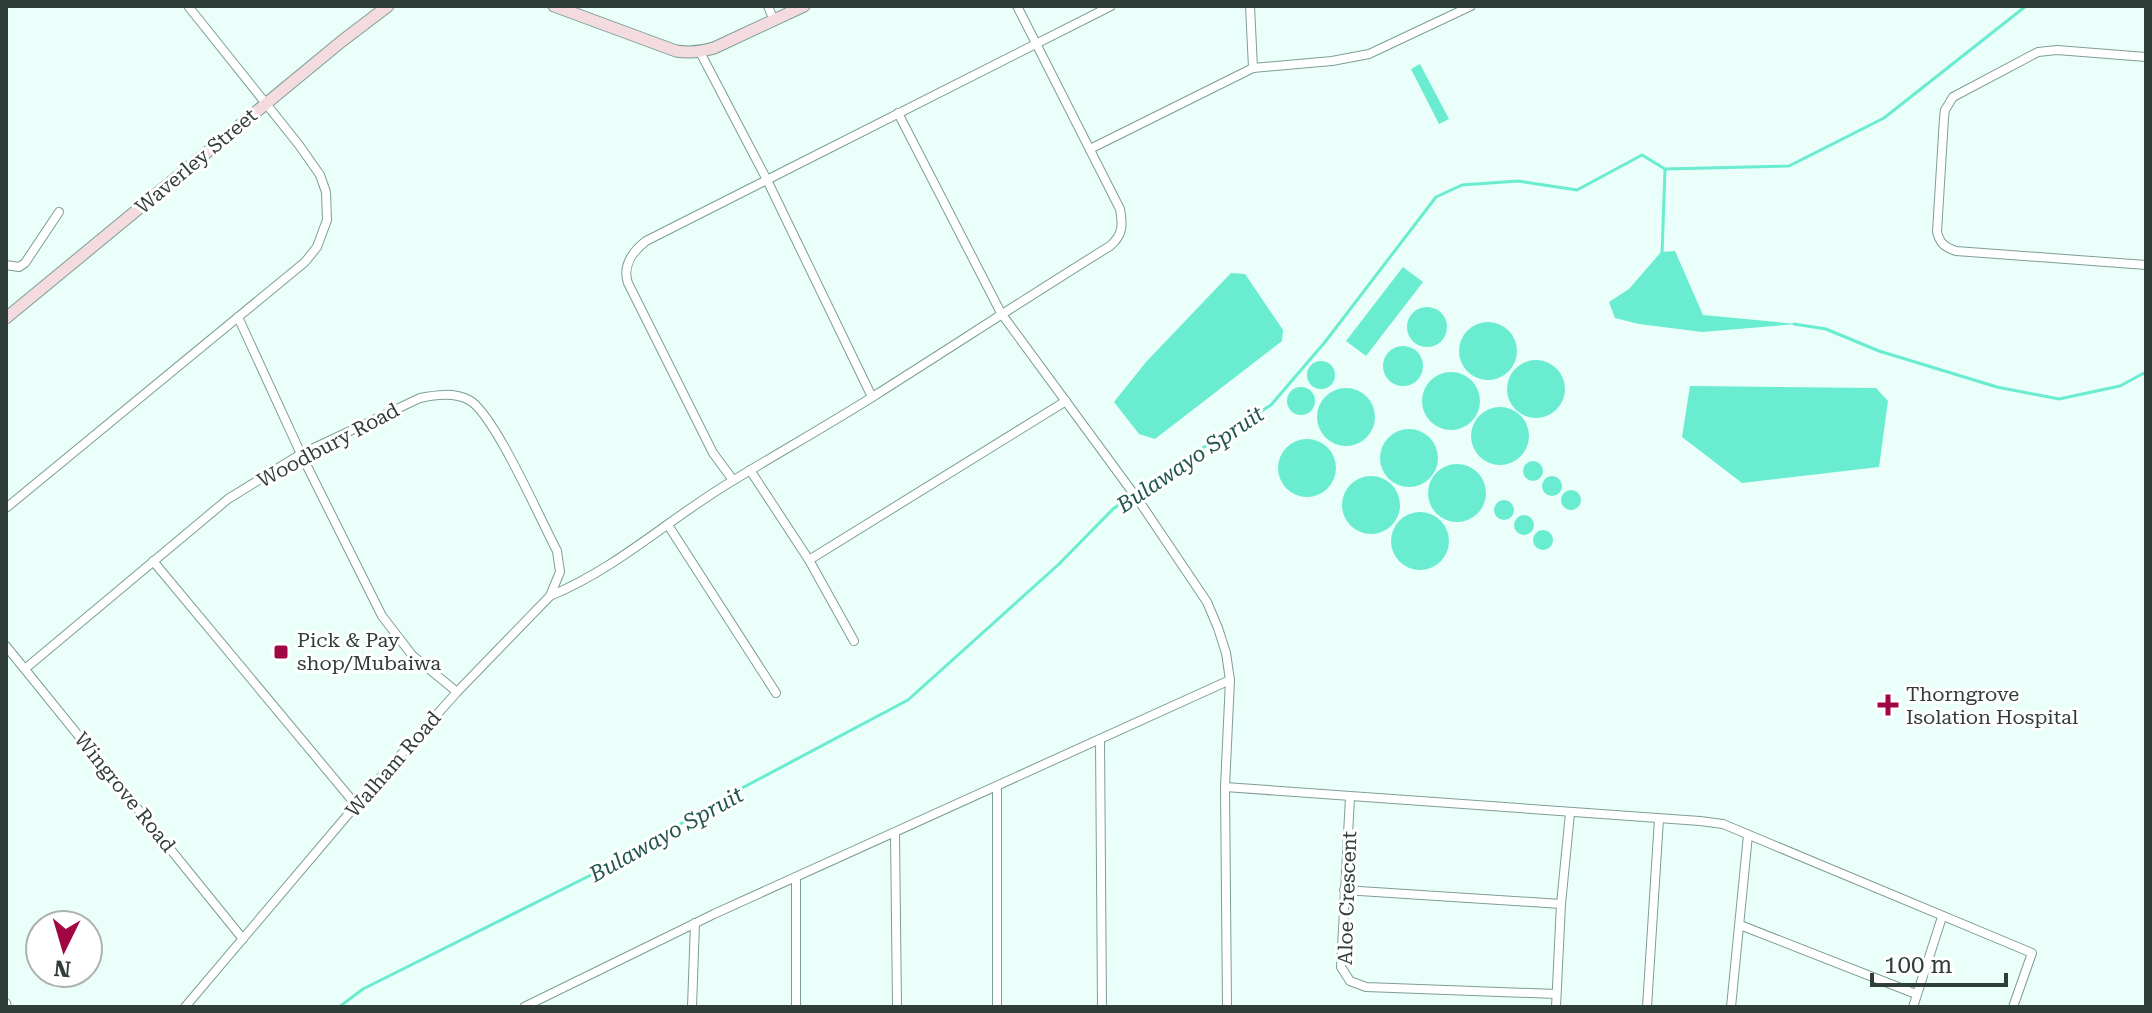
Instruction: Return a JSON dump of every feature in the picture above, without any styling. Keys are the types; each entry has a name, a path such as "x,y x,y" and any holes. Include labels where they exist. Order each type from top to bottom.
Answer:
{"street":[{"path":"6,508 305,262 317,247 327,220 326,192 320,175 188,6"},
{"name":"Waverley Street","path":"6,318 388,6"},
{"path":"554,6 676,51 700,52 804,6"},
{"path":"768,6 774,21"},
{"path":"550,596 579,584 733,480 872,397 1119,238 1122,230 1120,209 1017,6"},
{"path":"733,480 713,453 628,283 626,269 634,253 646,241 1111,6"},
{"path":"1250,6 1253,68"},
{"path":"1090,149 1253,68 1369,54 1471,6"},
{"path":"2146,57 2057,50 2038,52 1953,97 1944,118 1937,232 1939,241 1956,251 2146,265"},
{"path":"700,52 767,180 872,397"},
{"path":"898,113 1001,313 1139,501 1207,602 1226,653 1230,680 1225,787 1227,1007"},
{"path":"6,265 19,267 25,263 59,212"},
{"path":"238,317 301,454 382,616 412,655 457,692"},
{"name":"Woodbury Road","path":"26,668 228,499 301,454 420,398 436,395 469,400 489,419 557,551 560,572 550,596"},
{"path":"809,560 1066,401"},
{"path":"750,470 809,560 854,641"},
{"path":"668,525 776,693"},
{"path":"153,561 356,805"},
{"name":"Walham Road","path":"185,1007 356,805 457,692 550,596"},
{"name":"Wingrove Road","path":"6,646 243,939"},
{"path":"524,1007 695,923 1230,680"},
{"path":"1100,739 1102,1007"},
{"path":"1225,787 1716,823 2032,953 2013,1007"},
{"path":"997,788 997,1007"},
{"name":"Aloe Crescent","path":"1350,797 1341,967 1344,975 1358,985 1556,994"},
{"path":"1556,1007 1561,904 1570,813"},
{"path":"1647,1007 1659,819"},
{"path":"895,834 897,1007"},
{"path":"1731,1007 1748,835"},
{"path":"796,877 796,1007"},
{"path":"1344,890 1561,904"},
{"path":"1913,1007 1942,917"},
{"path":"692,1007 695,923"},
{"path":"1740,925 1916,994"}],"shaded area":[{"path":"1420,64 1449,119 1439,124 1411,69"},
{"path":"1675,251 1703,315 1797,324 1702,332 1615,318 1609,302 1629,289 1661,252"},
{"path":"1403,267 1423,282 1366,356 1346,341"},
{"path":"1231,273 1245,274 1283,330 1282,341 1155,439 1139,434 1114,402 1146,362"},
{"path":"1427,307 1441,313 1447,327 1441,341 1427,347 1413,341 1407,327 1413,313"},
{"path":"1488,322 1508,331 1517,351 1508,371 1488,380 1468,371 1459,351 1468,331"},
{"path":"1403,346 1417,352 1423,366 1417,380 1403,386 1389,380 1383,366 1389,352"},
{"path":"1536,360 1547,362 1556,369 1563,378 1563,400 1556,409 1547,416 1536,418 1525,416 1516,409 1509,400 1507,389 1509,378 1516,369 1525,362"},
{"path":"1321,361 1331,365 1335,375 1331,385 1321,389 1311,385 1307,375 1311,365"},
{"path":"1451,372 1471,381 1480,401 1471,421 1451,430 1431,421 1422,401 1431,381"},
{"path":"1690,386 1876,388 1888,401 1879,467 1742,483 1682,437"},
{"path":"1301,387 1311,391 1315,401 1311,411 1301,415 1291,411 1287,401 1291,391"},
{"path":"1346,388 1357,390 1366,397 1373,406 1373,428 1366,437 1357,444 1346,446 1335,444 1326,437 1319,428 1317,417 1319,406 1326,397 1335,390"},
{"path":"1500,407 1520,416 1529,436 1520,456 1500,465 1480,456 1471,436 1480,416"},
{"path":"1409,429 1420,431 1429,438 1436,447 1436,469 1429,478 1420,485 1409,487 1398,485 1389,478 1382,469 1380,458 1382,447 1389,438 1398,431"},
{"path":"1307,439 1327,448 1336,468 1327,488 1307,497 1287,488 1278,468 1287,448"},
{"path":"1529,461 1537,461 1543,471 1537,481 1529,481 1523,475 1523,467"},
{"path":"1457,464 1468,466 1477,473 1484,482 1484,504 1477,513 1468,520 1457,522 1446,520 1437,513 1430,504 1428,493 1430,482 1437,473 1446,466"},
{"path":"1371,476 1382,478 1391,485 1398,494 1398,516 1391,525 1382,532 1371,534 1360,532 1351,525 1344,516 1342,505 1344,494 1351,485 1360,478"},
{"path":"1548,476 1556,476 1562,486 1556,496 1548,496 1542,490 1542,482"},
{"path":"1567,490 1575,490 1581,500 1575,510 1567,510 1561,504 1561,496"},
{"path":"1500,500 1508,500 1514,510 1508,520 1500,520 1494,514 1494,506"},
{"path":"1420,512 1431,514 1440,521 1447,530 1447,552 1440,561 1431,568 1420,570 1409,568 1400,561 1393,552 1391,541 1393,530 1400,521 1409,514"},
{"path":"1520,515 1528,515 1534,525 1528,535 1520,535 1514,529 1514,521"},
{"path":"1539,530 1547,530 1553,540 1547,550 1539,550 1533,544 1533,536"}],"waterway":[{"name":"Bulawayo Spruit","path":"339,1007 363,989 601,870 744,787 908,700 1059,564 1113,509 1166,471 1271,405 1325,342 1436,197 1462,185 1518,181 1577,190 1642,155 1665,169 1789,166 1884,118 2026,6"},
{"path":"1662,255 1665,169"},
{"path":"1794,324 1826,329 1879,351 1997,387 2059,399 2120,386 2146,372"}],"place":[{"name":"Pick & Pay shop/Mubaiwa","path":"281,652"},
{"name":"Thorngrove Isolation Hospital","path":"1888,705"}]}
